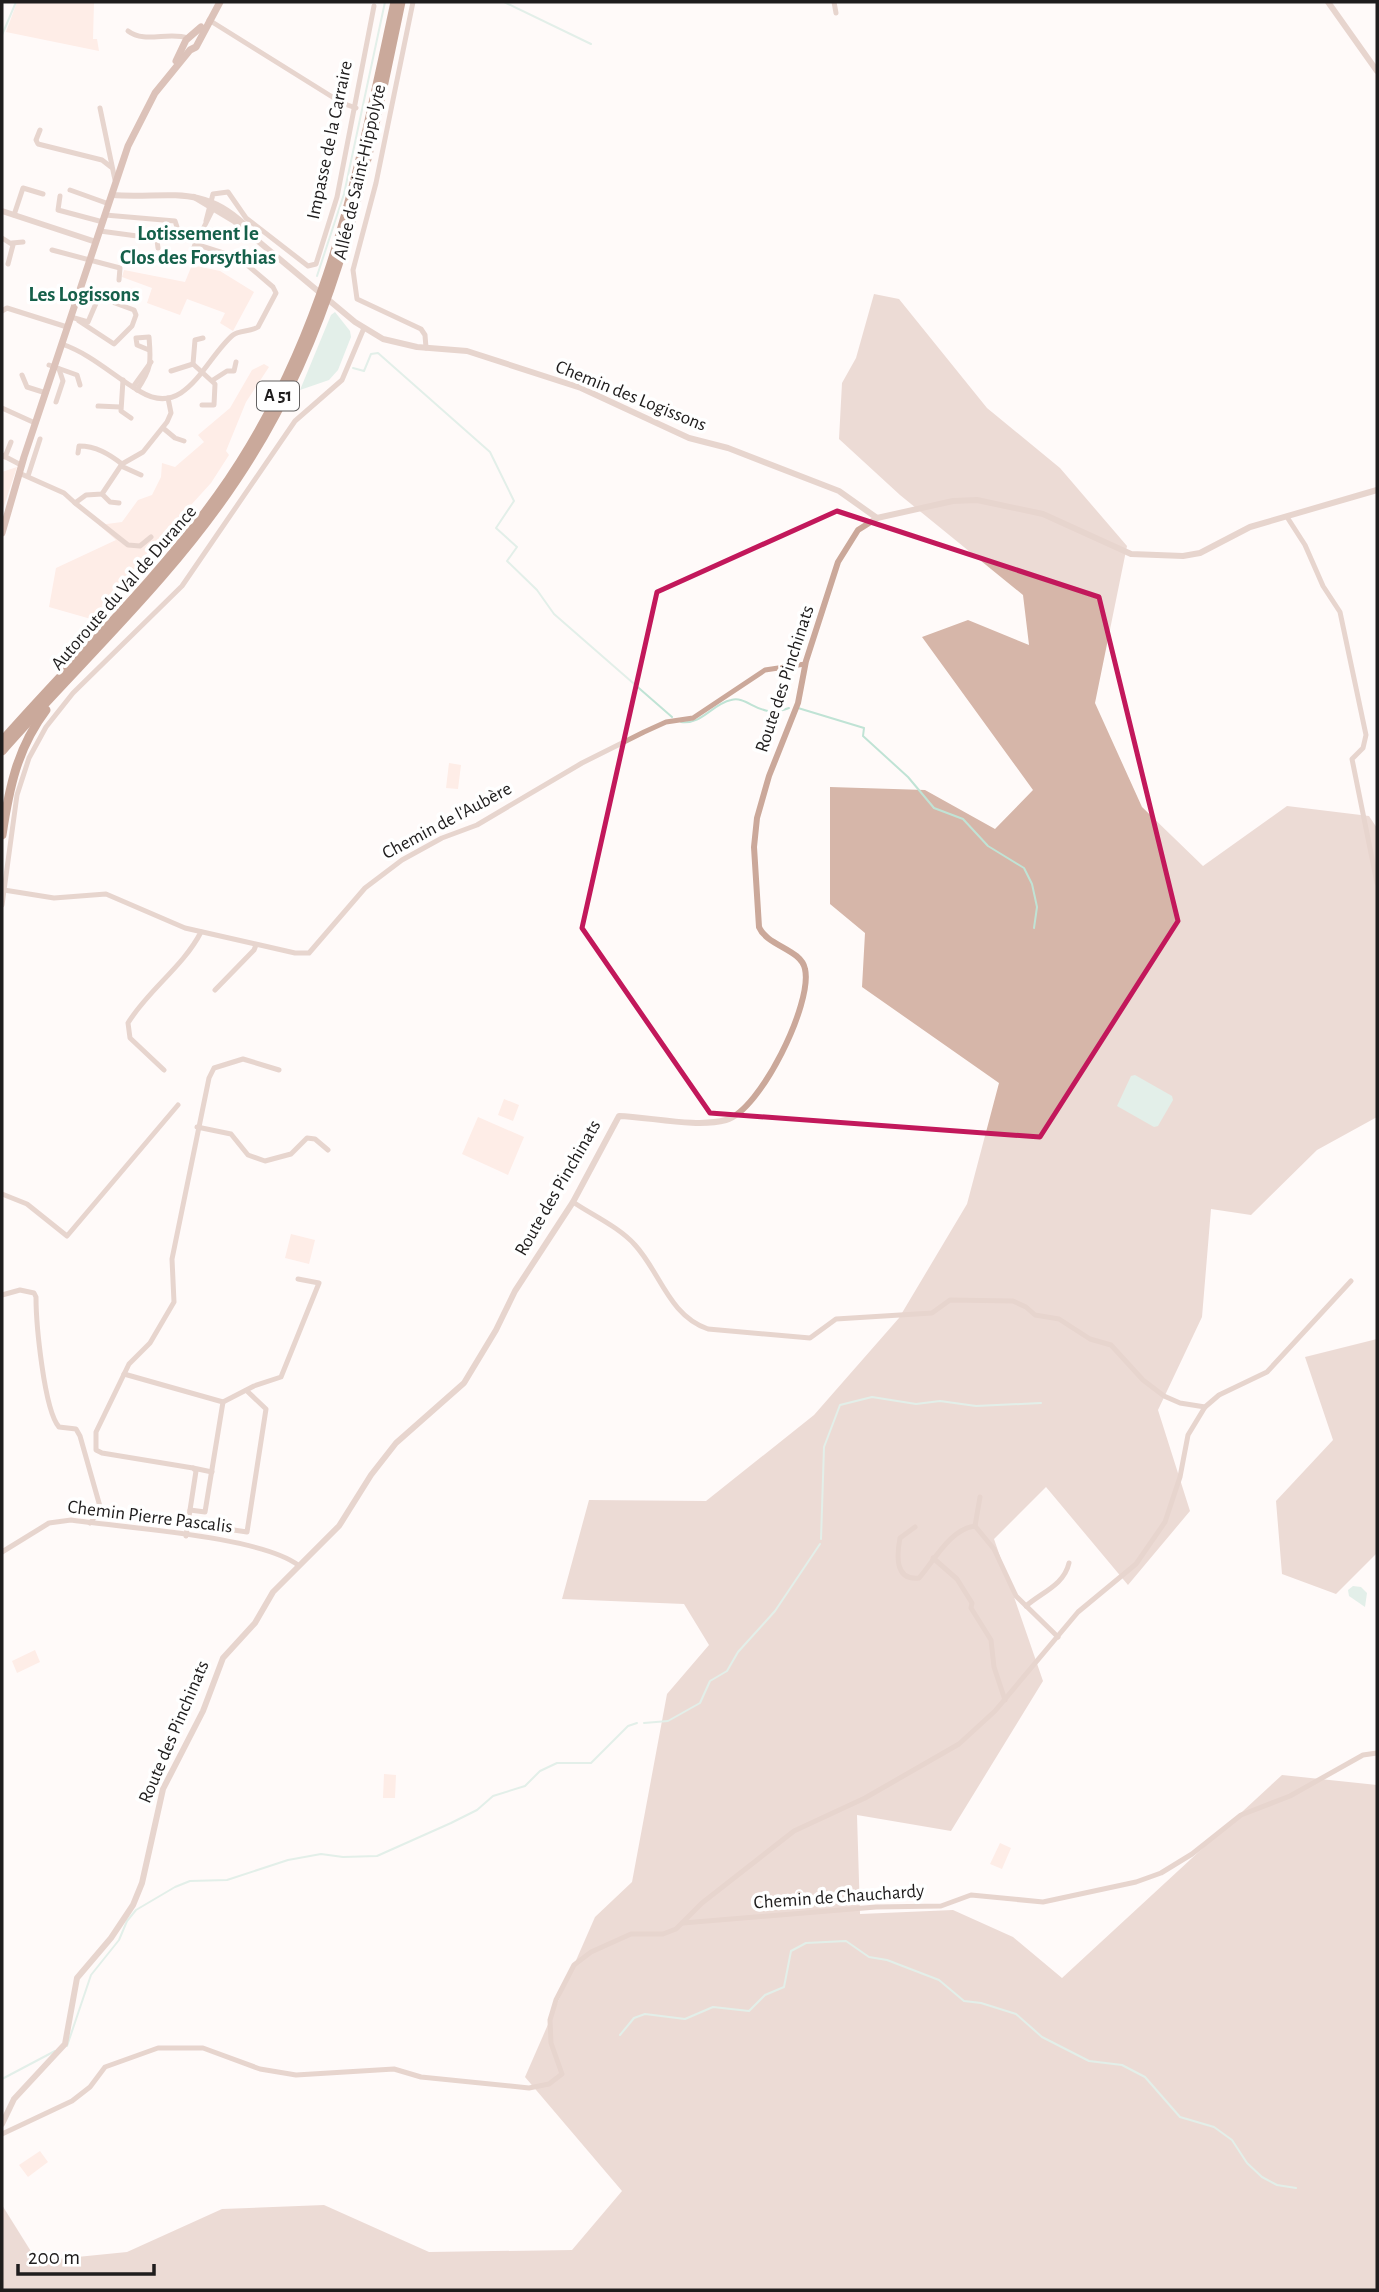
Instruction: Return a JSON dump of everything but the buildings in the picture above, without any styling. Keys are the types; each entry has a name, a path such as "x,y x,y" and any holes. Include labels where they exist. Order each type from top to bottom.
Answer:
{"highway":[{"name":"Autoroute du Val de Durance","path":"2,741 184,539 225,484 272,408 306,336 336,255 360,164 395,2"},
{"name":"Autoroute du Val de Durance","path":"2,751 164,574 215,511 259,445 315,333 354,218 401,2"},
{"path":"2,835 15,765 36,723 164,574"},
{"path":"2,735 22,718"}],"main road":[{"path":"189,43 209,20 218,2"},
{"path":"2,533 35,423 67,327 75,319 90,260 136,128 218,2"}],"street":[{"name":"Allée de Saint-Hippolyte","path":"413,2 376,183 352,276 360,302 421,329 426,338 426,348"},
{"path":"834,2 835,13"},
{"path":"1328,2 1377,71"},
{"name":"Impasse de la Carraire","path":"213,203 217,192 230,194 246,218 308,266 314,266 337,197 374,6"},
{"path":"209,20 342,103 356,108"},
{"path":"128,31 141,37 174,35 189,43"},
{"path":"100,108 116,183 124,192 135,196"},
{"path":"40,130 36,140 38,144 102,160 111,167"},
{"path":"14,215 23,188 43,194"},
{"path":"70,190 109,204"},
{"path":"112,195 194,197 213,203 279,257"},
{"path":"60,196 58,210 152,238 158,242 158,247"},
{"path":"140,257 184,262 213,203"},
{"path":"213,203 279,257"},
{"path":"2,211 96,242"},
{"path":"103,223 175,221 177,227"},
{"path":"2,238 12,243 23,242"},
{"path":"8,264 12,243"},
{"path":"62,344 89,354 148,396 168,398 191,386 234,334 258,327 276,289 239,258 195,244"},
{"path":"52,250 120,268 119,279"},
{"name":"Chemin des Logissons","path":"279,257 364,328 398,344 473,352 589,391 673,432 728,448 839,491 877,518"},
{"path":"75,319 90,320 97,301 105,301 106,297"},
{"path":"75,319 114,344 132,326 136,315 134,310 115,303"},
{"path":"2,311 7,308 67,327"},
{"path":"2,905 18,795 29,758 46,727 73,693 182,586 295,421 342,380 364,328"},
{"path":"193,364 195,340 203,338"},
{"path":"135,388 151,362 149,349"},
{"path":"213,380 227,371 234,371 236,362"},
{"path":"193,364 213,380 214,405 202,405"},
{"path":"171,371 193,364"},
{"path":"54,367 77,375 80,385"},
{"path":"54,367 63,380 56,402"},
{"path":"22,375 27,387 46,393"},
{"path":"123,380 120,407 122,414 131,418"},
{"path":"102,494 122,465 140,455 163,428 170,416 168,398"},
{"path":"98,406 120,407"},
{"path":"2,408 35,423"},
{"path":"163,428 175,438 184,441"},
{"path":"28,476 40,439"},
{"path":"10,442 4,456 28,476 64,493 128,545 140,546 151,537"},
{"path":"78,453 79,446 97,448 142,475"},
{"name":"Route des Pinchinats","path":"2,2124 14,2099 63,2046 76,1978 111,1938 133,1905 142,1883 154,1821 166,1782 203,1711 223,1658 255,1623 273,1592 339,1526 371,1475 396,1443 464,1383 515,1292 573,1202 619,1116 712,1122 736,1116 766,1078 792,1032 805,982 805,966 762,933 754,847 764,792 798,703 805,664 842,551 858,530 877,518 953,501 977,500 1043,514 1130,554 1162,557 1200,553 1250,527 1377,490"},
{"path":"75,503 86,495 102,494 110,502 119,503"},
{"path":"1287,517 1340,612 1347,635 1366,735 1363,748 1352,759 1377,883"},
{"name":"Chemin de l'Aubère","path":"4,890 54,898 106,894 163,920 201,932 300,954 309,953 365,888 402,860 442,838 477,825 582,763 644,732 704,712 765,670 805,664"},
{"path":"164,1070 130,1038 128,1023 145,997 195,943 201,932"},
{"path":"215,990 256,945"},
{"path":"212,1472 96,1450 96,1432 129,1364 150,1343 174,1302 172,1259 185,1204 197,1127 205,1091 214,1068 243,1059 279,1070"},
{"path":"2,1194 27,1204 67,1236 178,1105"},
{"path":"197,1127 231,1134 248,1155 265,1161 275,1161 291,1154 307,1138 315,1139 328,1150"},
{"path":"573,1202 633,1242 673,1303 702,1328 810,1338 836,1319 932,1313 950,1300 1013,1301 1035,1315 1059,1319 1090,1339 1111,1345 1143,1380 1164,1396 1180,1403 1205,1407"},
{"path":"124,1374 223,1402 259,1384 277,1381 286,1370 318,1283 298,1279"},
{"path":"2,2134 72,2101 90,2087 105,2067 144,2051 173,2046 211,2050 253,2067 282,2073 394,2068 421,2077 539,2087 558,2079 562,2074 551,2043 550,2020 556,2000 574,1965 591,1952 624,1937 637,1933 663,1934 683,1923 702,1903 788,1835 865,1798 959,1744 1005,1700 1093,1597 1136,1564 1165,1522 1180,1478 1188,1435 1205,1407 1219,1395 1267,1372 1351,1281"},
{"path":"2,1295 28,1291 36,1297 37,1331 51,1413 59,1427 76,1429 80,1436 101,1510 90,1523"},
{"path":"187,1523 247,1532 266,1409 247,1391"},
{"path":"190,1510 205,1513 223,1402"},
{"path":"186,1535 195,1471 193,1468"},
{"path":"975,1526 981,1497"},
{"name":"Chemin Pierre Pascalis","path":"2,1552 49,1523 62,1520 186,1535 269,1550 298,1565"},
{"path":"975,1526 994,1549 1007,1583 1058,1637"},
{"path":"915,1527 900,1538 896,1556 898,1568 906,1575 919,1578 933,1558 966,1527 975,1526"},
{"path":"933,1558 957,1579 972,1603 971,1608 987,1631 994,1667 1005,1700"},
{"path":"1026,1606 1058,1583 1066,1574 1069,1563"},
{"name":"Chemin de Chauchardy","path":"683,1923 876,1907 941,1906 971,1895 1043,1902 1136,1882 1161,1873 1192,1854 1241,1815 1290,1796 1363,1755 1377,1754"}],"highlighted area":[{"path":"837,511 1099,597 1178,921 1040,1137 710,1113 582,928 657,592"}],"shaded area":[{"path":"17,2 94,2 93,39 97,39 99,51 6,32"},
{"path":"192,265 220,271 254,292 233,331 220,323 225,313 187,299 180,315 147,303 152,288 122,277 124,270 185,282"},
{"path":"874,294 899,299 987,408 1060,468 1127,546 1095,703 1142,807 1203,866 1287,806 1369,816 1377,828 1377,1117 1317,1150 1251,1215 1211,1209 1202,1317 1158,1410 1190,1511 1128,1585 1046,1487 994,1539 1043,1681 951,1831 857,1815 860,1914 953,1910 1013,1937 1062,1978 1282,1775 1377,1785 1377,2290 2,2290 2,2205 37,2261 127,2252 222,2209 324,2205 429,2252 572,2250 622,2191 525,2077 595,1917 632,1882 667,1694 709,1645 684,1604 562,1599 589,1500 706,1501 814,1415 899,1318 967,1204 999,1083 862,987 865,933 830,904 830,787 925,790 995,829 1033,790 922,637 968,620 1029,645 1023,595 900,495 839,439 842,383 856,358"},
{"path":"335,312 350,331 351,337 338,370 329,380 300,390 331,315"},
{"path":"264,364 269,367 246,402 226,451 229,455 211,483 142,559 98,621 49,607 56,568 116,540 99,525 122,522 138,500 152,495 161,477 162,463 175,467 204,442 198,435 230,408 252,370"},
{"path":"17,467 2,512 2,472"},
{"path":"449,763 461,765 458,789 446,788"},
{"path":"1135,1075 1172,1096 1173,1100 1158,1126 1154,1127 1117,1106 1131,1076"},
{"path":"504,1099 519,1105 513,1121 498,1115"},
{"path":"478,1117 524,1137 508,1175 462,1154"},
{"path":"291,1234 315,1240 309,1264 285,1258"},
{"path":"1377,1339 1377,1553 1336,1594 1282,1574 1276,1501 1333,1440 1305,1357"},
{"path":"1353,1586 1361,1587 1367,1593 1365,1607 1349,1596 1348,1590"},
{"path":"35,1650 40,1662 17,1673 12,1661"},
{"path":"384,1774 396,1775 395,1798 383,1798"},
{"path":"1000,1843 1011,1848 1002,1869 990,1864"},
{"path":"40,2151 48,2162 28,2177 19,2165"}],"waterway":[{"path":"2,35 16,2"},
{"path":"317,276 344,194 385,2"},
{"path":"504,2 591,44"},
{"path":"353,368 364,371 371,354 378,353 490,452 514,501 496,528 517,547 507,561 537,590 554,614 672,717"},
{"path":"681,722 695,720 724,702 737,699 769,711 789,708"},
{"path":"798,708 864,728 863,736 908,777 934,808 963,819 988,846 1024,868 1032,884 1037,907 1034,928"},
{"path":"821,1539 824,1447 840,1405 872,1397 916,1404 940,1401 976,1406 1041,1403"},
{"path":"644,1723 668,1721 700,1703 710,1681 727,1671 738,1652 775,1611 820,1544"},
{"path":"67,2046 91,1975 119,1940 127,1921 136,1910 175,1887 190,1881 227,1880 288,1860 321,1854 343,1857 377,1856 477,1810 493,1796 525,1786 540,1771 557,1763 591,1763 628,1726 637,1723"},
{"path":"620,2035 634,2018 645,2014 685,2019 713,2007 749,2011 765,1995 784,1987 791,1951 806,1943 846,1941 869,1957 887,1960 939,1980 964,2001 981,2003 1016,2014 1042,2037 1089,2061 1122,2065 1145,2077 1180,2117 1214,2127 1232,2140 1247,2163 1262,2177 1277,2185 1296,2188"},
{"path":"2,2079 55,2051"}],"district":[{"name":"Lotissement le Clos des Forsythias","path":"198,245"},
{"name":"Les Logissons","path":"84,294"}]}
